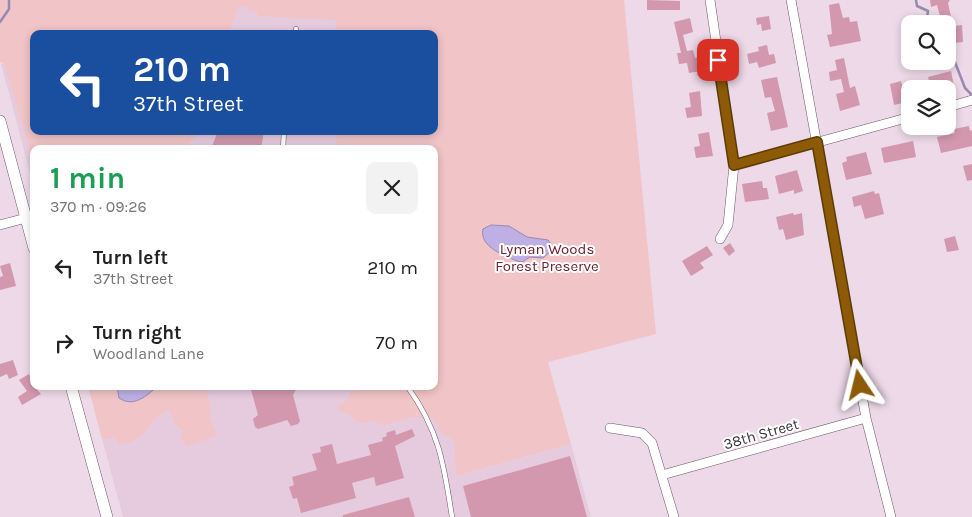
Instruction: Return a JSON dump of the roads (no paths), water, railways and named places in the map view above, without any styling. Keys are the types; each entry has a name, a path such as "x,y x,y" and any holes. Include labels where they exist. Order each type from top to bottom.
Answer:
{"main road":[{"path":"0,121 30,233"},
{"path":"72,390 107,517"}],"street":[{"path":"710,0 734,165 728,225 720,240"},
{"path":"791,0 866,418 891,517"},
{"path":"956,105 972,100"},
{"path":"734,165 901,119"},
{"path":"0,225 26,218"},
{"name":"38th Street","path":"662,475 866,418"},
{"path":"610,428 619,431 642,433 652,443 674,517"}],"lane":[{"path":"410,390 425,412 436,439 446,475 452,517"}],"waterway":[{"path":"0,22 9,9 9,0"},
{"path":"916,0 917,6 928,11 927,15"},
{"path":"956,65 965,88 972,95"}],"park label":[{"name":"Lyman Woods Forest Preserve","path":"547,258"}]}
